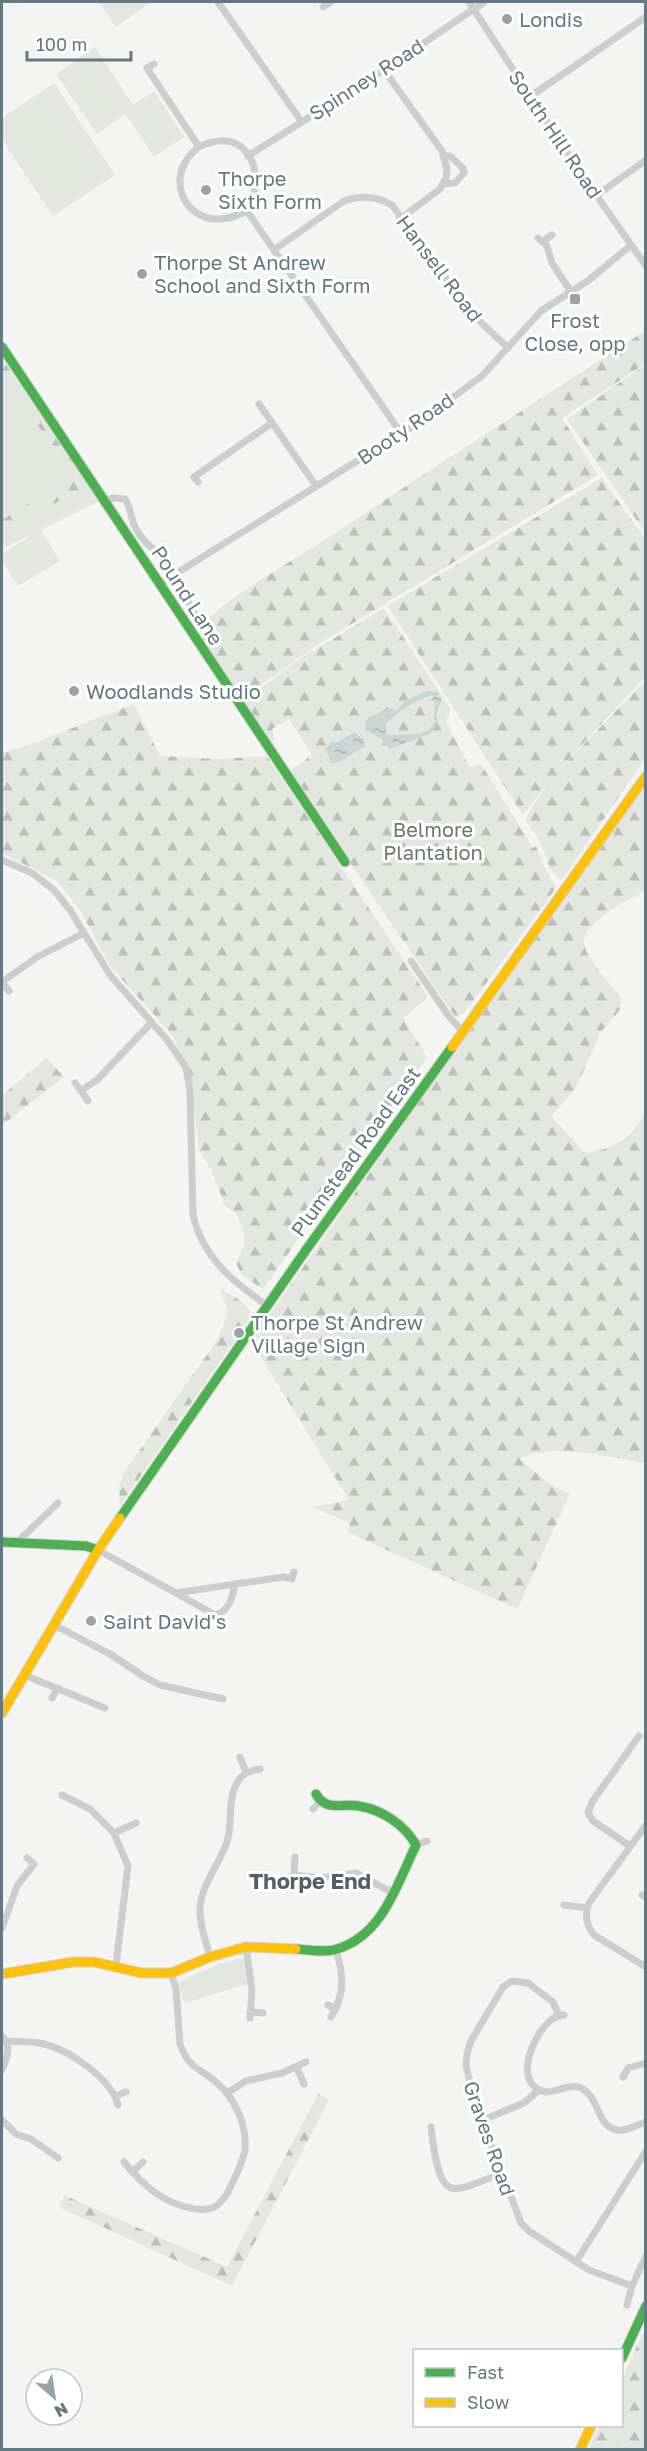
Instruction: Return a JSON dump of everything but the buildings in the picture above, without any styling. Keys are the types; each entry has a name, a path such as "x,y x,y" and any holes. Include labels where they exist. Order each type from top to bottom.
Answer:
{"street":[{"path":"218,2 301,121"},
{"path":"323,8 331,2"},
{"name":"Spinney Road","path":"248,156 384,70 471,5 484,2"},
{"name":"South Hill Road","path":"471,5 645,266"},
{"path":"531,96 645,17"},
{"path":"154,64 144,69 199,147"},
{"path":"384,70 444,156 447,169 443,184 436,193 400,219"},
{"path":"213,140 231,141 241,147 248,156 257,175 255,193 247,211 233,218 218,220 201,216 190,207 178,181 182,165 199,147 213,140"},
{"path":"443,184 455,183 464,173 463,168 450,156 444,156"},
{"path":"597,195 645,160"},
{"name":"Hansell Road","path":"275,249 344,201 355,197 371,197 384,201 392,206 472,314 508,348"},
{"path":"247,211 400,434"},
{"path":"552,235 541,239 552,263 571,292"},
{"name":"Booty Road","path":"159,584 400,434 482,376 541,311 571,292 630,246"},
{"name":"Pound Lane","path":"2,347 345,862"},
{"path":"259,404 316,486"},
{"path":"194,477 272,423"},
{"path":"106,500 120,497 125,499 136,529 147,546 172,566 182,584 189,606 199,621"},
{"name":"Plumstead Road East","path":"2,1713 98,1551 268,1306 645,776"},
{"path":"2,860 32,873 54,890 70,910 111,975 168,1041 186,1068 190,1091 193,1215 197,1232 219,1268 268,1306"},
{"path":"9,991 2,982 37,957 84,933"},
{"path":"411,961 448,1015 464,1032"},
{"path":"81,1091 98,1079 151,1023"},
{"path":"75,1083 88,1101"},
{"path":"15,1544 58,1503"},
{"path":"2,1542 86,1546 215,1614 224,1611 228,1606 236,1584"},
{"path":"176,1593 293,1576 290,1587"},
{"path":"54,1625 110,1654 160,1685 223,1699"},
{"path":"24,1675 105,1708"},
{"path":"52,1698 58,1688"},
{"path":"630,1846 592,1821 588,1813 592,1802 639,1736"},
{"path":"240,1757 246,1772"},
{"path":"210,1957 200,1906 231,1828 232,1795 237,1781 246,1772 260,1769"},
{"path":"62,1795 74,1805 90,1809 114,1833 128,1866 116,1965"},
{"path":"313,1809 318,1798 334,1806 355,1805 378,1811 399,1826 416,1845"},
{"path":"114,1833 136,1823"},
{"path":"645,1825 587,1908 587,1923 594,1935 645,1967"},
{"path":"2,1974 73,1962 116,1965 142,1973 171,1973 210,1957 246,1947 336,1950 361,1938 377,1923 416,1845 428,1841"},
{"path":"294,1875 295,1857"},
{"path":"2,1928 16,1886 34,1864 27,1858"},
{"path":"285,1880 294,1875 322,1878 356,1873 393,1893"},
{"path":"564,1905 587,1908"},
{"path":"246,1947 252,1990 250,2015 263,2013"},
{"path":"331,2017 343,1988 342,1968 336,1950"},
{"path":"124,2162 149,2190 163,2199 191,2208 210,2210 216,2208 227,2192 245,2151 245,2136 234,2103 217,2083 193,2067 182,2051 176,1989 171,1973"},
{"name":"Graves Road","path":"539,2090 533,2085 528,2074 528,2056 546,2025 562,2015 553,2002 528,1983 522,1980 512,1981 503,1988 471,2041 466,2066 483,2120 521,2223 596,2274 632,2286"},
{"path":"328,2004 336,2009"},
{"path":"2,2070 8,2057 4,2038 41,2043 93,2069 115,2096 118,2105"},
{"path":"227,2093 246,2081 297,2068 306,2062"},
{"path":"623,2077 628,2068 645,2063"},
{"path":"297,2068 304,2084"},
{"path":"483,2120 524,2103 539,2090 549,2092 570,2086 584,2090 591,2095 603,2121 614,2128 625,2129 645,2123"},
{"path":"115,2096 126,2092"},
{"path":"2,2120 16,2134 31,2139 58,2158"},
{"path":"431,2127 440,2177 445,2185 451,2188 462,2187 502,2173"},
{"path":"576,2262 645,2151"},
{"path":"132,2172 143,2162"},
{"path":"627,2305 632,2286 645,2256"},
{"path":"623,2354 645,2306"},
{"path":"580,2450 591,2427"}],"green space":[{"path":"99,2 151,2 116,27"},
{"path":"95,47 133,105 154,91 184,137 154,157 126,114 97,134 56,74"},
{"path":"54,83 115,175 53,216 2,139 2,118"},
{"path":"645,331 645,364 562,418 598,475 330,637 239,697 195,631 210,617 259,581"},
{"path":"2,359 99,501 41,530 60,561 18,586 2,560 2,554 35,533 2,549"},
{"path":"2,359 93,493 74,492 2,535 2,520 73,476 5,378 2,380"},
{"path":"645,365 645,532 567,419"},
{"name":"Belmore Plantation","path":"602,478 645,539 645,677 552,777 645,681 645,759 561,881 550,869 541,843 525,819 551,778 523,815 389,605"},
{"name":"Belmore Plantation","path":"384,608 451,709 446,721 469,766 481,764 533,848 536,846 556,888 465,1012 457,1017 288,772 312,755 289,719 272,729 275,740 269,743 241,699 261,688 298,660","holes":["425,691 439,696 440,706 430,734 387,748 369,717 383,710 396,711 410,697","355,732 360,734 361,748 343,760 331,763 325,748 332,742 337,742"]},
{"path":"432,695 435,697 434,722 429,730 419,734 387,735 386,724 391,719 407,707"},
{"path":"134,704 160,756 217,759 267,756 428,997 403,1018 427,1057 263,1289 242,1275 236,1263 245,1242 243,1229 236,1213 225,1206 211,1169 199,1150 190,1074 173,1036 110,966 80,910 57,881 2,853 2,753 29,745"},
{"path":"645,781 645,891 618,905 598,920 585,936 584,944 594,964 621,998 620,1010 600,1033 576,1088 551,1116 585,1153 605,1149 621,1141 634,1130 645,1113 645,1463 564,1451 532,1454 519,1459 551,1485 570,1494 517,1609 347,1532 350,1523 312,1507 349,1500 251,1341"},
{"path":"47,1058 64,1077 2,1125 2,1095"},
{"path":"220,1288 241,1301 253,1314 120,1506 119,1488 123,1474 218,1339 228,1312"},
{"path":"240,1958 245,1961 248,1984 184,2003 179,1985 181,1981 218,1964"},
{"path":"318,2094 329,2100 232,2286 59,2207 64,2195 227,2267"},
{"path":"645,2328 645,2449 588,2449 599,2427 623,2427 623,2377"}],"water":[{"path":"425,691 433,691 441,701 436,716 437,723 430,734 389,749 381,739 364,726 369,717 389,708 396,711 406,700","holes":["432,695 435,697 434,722 429,730 419,734 387,735 386,724 396,715 419,700"]},
{"path":"355,732 363,739 365,747 340,762 331,763 325,748 332,742 337,742"}],"traffic: fast":[{"path":"2,347 345,862"},
{"path":"120,1518 306,1250 452,1047"},
{"path":"2,1542 86,1546 98,1550"},
{"path":"296,1949 317,1951 337,1949 353,1942 366,1932 387,1906 416,1845 392,1819 368,1808 353,1805 330,1805 320,1800 316,1794"},
{"path":"623,2356 646,2306"}],"traffic: slow":[{"path":"452,1047 646,776"},
{"path":"2,1713 98,1550 120,1518"},
{"path":"2,1974 73,1962 94,1962 142,1973 171,1973 210,1957 246,1947 296,1949"},
{"path":"580,2450 591,2427"}],"place":[{"name":"Londis","path":"507,19"},
{"name":"Thorpe Sixth Form","path":"206,190"},
{"name":"Thorpe St Andrew School and Sixth Form","path":"142,274"},
{"name":"Frost Close, opp","path":"575,299"},
{"name":"Woodlands Studio","path":"74,691"},
{"name":"Thorpe St Andrew Village Sign","path":"239,1333"},
{"name":"Saint David's","path":"91,1621"}],"district":[{"name":"Thorpe End","path":"310,1880"}]}
